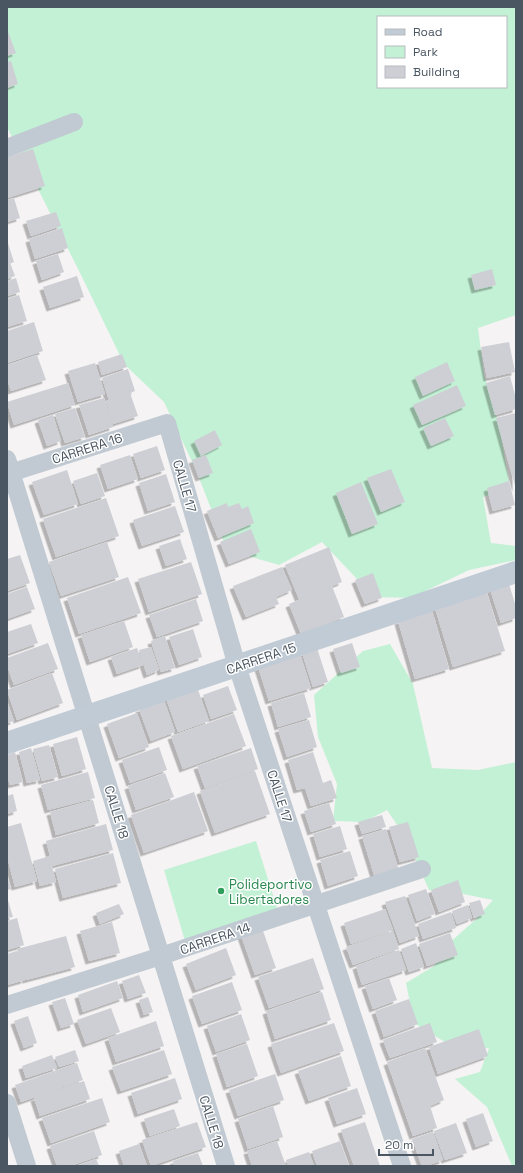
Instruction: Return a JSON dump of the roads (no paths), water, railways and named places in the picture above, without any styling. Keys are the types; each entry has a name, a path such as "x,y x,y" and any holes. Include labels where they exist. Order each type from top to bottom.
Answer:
{"street":[{"path":"7,148 74,122"},
{"name":"CARRERA 16","path":"8,468 166,423"},
{"name":"CALLE 17","path":"166,423 237,666 402,1166"},
{"name":"CALLE 18","path":"8,468 88,716 226,1166"},
{"name":"CARRERA 15","path":"7,743 516,572"},
{"name":"CARRERA 14","path":"7,1005 161,956 422,869"},
{"path":"7,1103 27,1166"}],"place":[{"name":"Polideportivo Libertadores","path":"221,891"}]}
